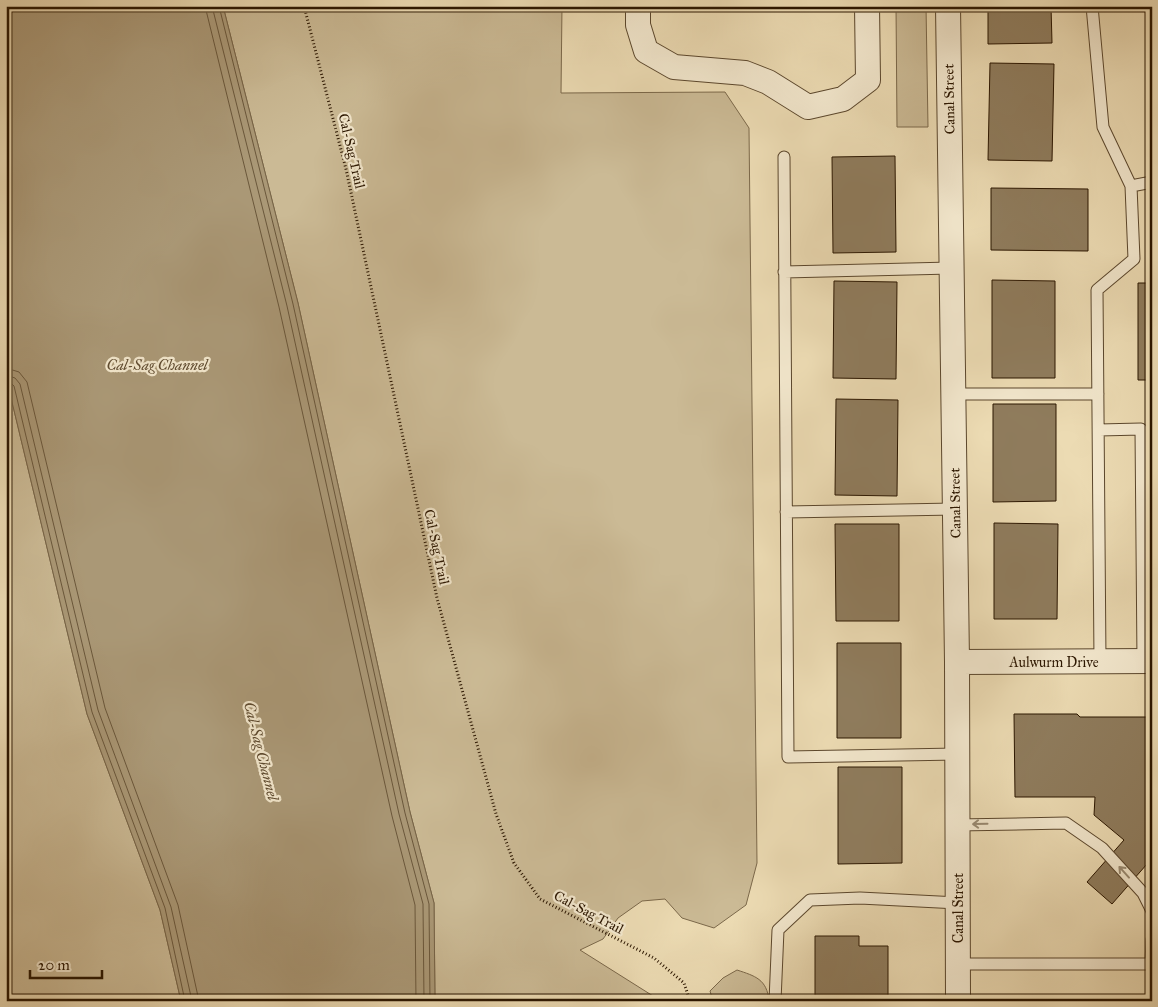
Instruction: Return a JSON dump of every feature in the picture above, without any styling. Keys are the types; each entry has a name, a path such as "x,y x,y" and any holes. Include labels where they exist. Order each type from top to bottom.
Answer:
{"street":[{"path":"638,6 638,24 646,51 674,67 745,73 768,82 808,107 843,99 868,80 867,6"},
{"name":"Canal Street","path":"948,6 957,662 958,1001"},
{"name":"Aulwurm Drive","path":"957,662 1147,661"}],"lane":[{"path":"1092,6 1103,127 1131,186 1134,259 1098,290 1100,661"},
{"path":"784,157 788,757 957,754"},
{"path":"1131,186 1152,182"},
{"path":"784,272 951,268"},
{"path":"953,394 1098,394"},
{"path":"1099,430 1141,429 1147,476 1147,661"},
{"path":"786,512 955,509"},
{"path":"957,824 1066,822 1102,848 1143,893 1152,911"},
{"path":"775,1001 778,930 810,900 860,898 958,903"},
{"path":"958,964 1151,964 1152,939"}],"path":[{"name":"Cal-Sag Trail","path":"304,6 346,170 436,598 496,814 514,863 540,899 654,958 684,983 690,1001"}],"shaded area":[{"path":"223,6 562,6 561,93 725,92 749,128 757,863 746,905 714,928 682,918 665,899 642,901 618,918 603,939 580,950 661,1001 435,1001 434,903 410,812 298,303"},
{"path":"896,6 926,6 928,127 897,127"},
{"path":"6,377 87,714 160,910 181,1001 6,1001"},
{"path":"737,970 755,977 763,983 769,1001 713,1001 710,991 723,978"}],"water":[{"name":"Cal-Sag Channel","path":"6,6 223,6 298,303 410,812 434,903 435,1001 181,1001 160,910 87,714 6,377"}],"building":[{"path":"988,6 1051,6 1052,43 988,44"},
{"path":"990,63 1054,64 1052,161 988,160"},
{"path":"895,156 896,252 833,253 832,157"},
{"path":"991,188 1088,189 1088,251 991,250"},
{"path":"992,280 1055,281 1055,378 992,378"},
{"path":"834,281 897,282 896,379 833,378"},
{"path":"1138,283 1152,283 1152,380 1138,380"},
{"path":"836,399 898,400 897,496 835,495"},
{"path":"993,404 1056,404 1056,501 993,502"},
{"path":"994,523 1058,524 1057,619 994,619"},
{"path":"835,524 899,524 899,621 836,621"},
{"path":"837,643 901,643 901,738 837,738"},
{"path":"1014,714 1077,714 1080,717 1152,717 1152,868 1147,864 1112,904 1087,882 1124,840 1094,815 1095,797 1015,797"},
{"path":"838,767 902,767 902,863 838,864"},
{"path":"815,936 859,936 859,946 888,946 888,1001 815,1001"}]}
